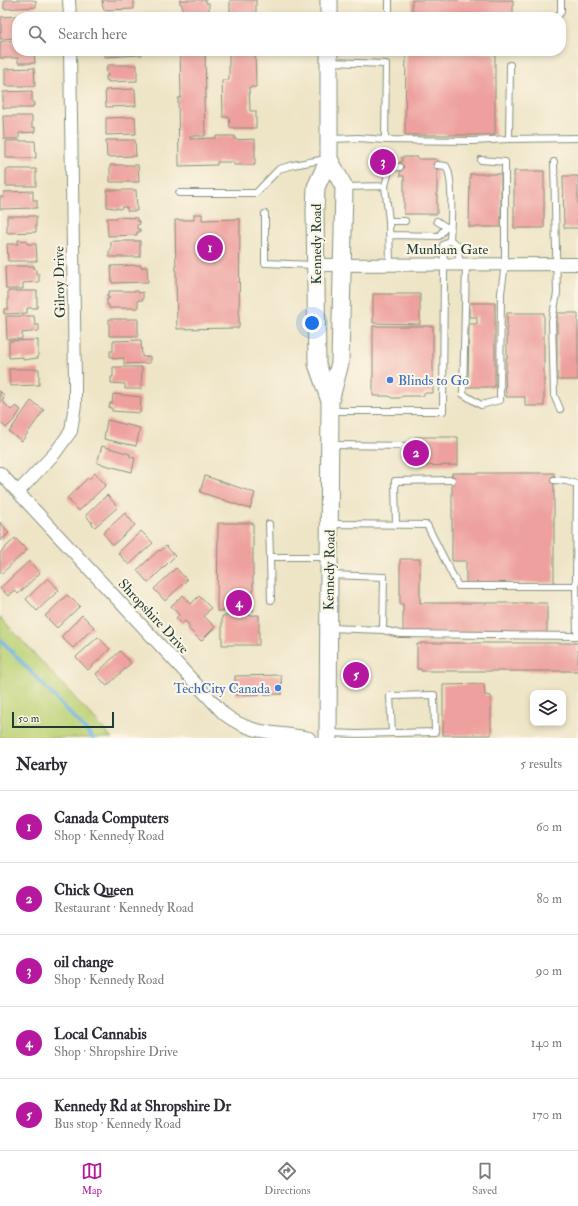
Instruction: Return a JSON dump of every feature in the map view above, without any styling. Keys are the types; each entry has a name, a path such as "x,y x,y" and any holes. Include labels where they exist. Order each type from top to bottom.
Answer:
{"main road":[{"path":"329,0 329,12"},
{"name":"Kennedy Road","path":"329,57 329,159 316,187 316,265 317,364 330,406"},
{"name":"Kennedy Road","path":"328,736 330,406 340,363 344,187 329,159"}],"street":[{"path":"69,0 70,12"},
{"name":"Gilroy Drive","path":"18,492 55,453 71,431 75,404 70,56"},
{"name":"Munham Gate","path":"316,265 578,264"},
{"name":"Shropshire Drive","path":"0,472 224,714 245,728 259,732 308,738"}],"lane":[{"path":"389,0 389,12"},
{"path":"561,0 561,12"},
{"path":"329,57 386,64 385,140"},
{"path":"509,139 510,65"},
{"path":"329,139 359,138 385,140 473,141 578,138"},
{"path":"179,193 256,193 279,169 329,159"},
{"path":"437,165 446,166 448,170 448,227 450,240 457,245 463,264 463,394 481,405 500,400 501,293 505,264 505,162 482,160"},
{"path":"554,162 555,264 557,292 552,321 554,395 560,408"},
{"path":"390,264 390,235 385,186 391,168 400,167"},
{"path":"344,187 385,186"},
{"path":"265,214 265,263 316,265"},
{"path":"389,221 405,221"},
{"path":"437,221 448,227"},
{"path":"390,235 438,236 448,227"},
{"path":"330,406 443,411 443,245 450,240"},
{"path":"330,445 411,446"},
{"path":"396,525 395,481 452,480"},
{"path":"328,628 383,630 400,634 577,636 577,484 554,480"},
{"path":"268,524 271,600"},
{"path":"329,524 427,525 458,586 576,586"},
{"path":"270,557 330,556"},
{"path":"329,575 384,577 383,630"},
{"path":"328,736 435,732 434,695 390,696 392,733"}],"green space":[{"path":"0,617 112,738 0,738"}],"building":[{"path":"4,0 33,0 36,1 36,7 4,9"},
{"path":"102,0 134,0 134,9 104,10 102,3 104,2 102,2"},
{"path":"180,0 206,0 206,3 209,3 209,12 183,12 182,4 180,4"},
{"path":"230,0 256,0 256,12 230,12"},
{"path":"412,0 513,0 513,12 412,12"},
{"path":"12,16 12,38 0,39 1,17"},
{"path":"12,41 12,56 34,56 35,63 18,63 18,58 0,58 0,42"},
{"path":"180,56 205,56 205,136 190,136 190,139 216,138 216,136 235,136 235,140 255,139 255,165 234,165 234,162 217,162 217,165 179,166 178,98 181,98"},
{"path":"229,56 255,56 256,87 249,87 250,111 256,111 256,128 230,128 229,117 223,117 222,80 229,80"},
{"path":"406,56 495,56 495,135 405,135"},
{"path":"108,65 137,65 137,81 108,82 108,80 106,80 106,76 108,76 108,74 106,67 108,67"},
{"path":"34,68 35,86 5,86 5,69"},
{"path":"135,89 136,106 106,107 105,90"},
{"path":"32,91 32,102 34,102 34,106 32,106 32,108 3,108 3,92"},
{"path":"3,116 32,116 32,127 35,127 35,132 19,133 19,139 4,139"},
{"path":"135,117 136,134 106,135 106,118"},
{"path":"106,140 135,140 136,156 107,157"},
{"path":"6,141 35,141 36,158 6,158"},
{"path":"402,157 437,159 437,214 404,214 404,176 400,176 400,162 402,162"},
{"path":"110,165 138,165 139,182 110,182"},
{"path":"6,169 36,169 36,186 6,186"},
{"path":"514,171 544,171 544,228 514,228"},
{"path":"470,174 501,174 501,227 469,227"},
{"path":"563,176 578,176 578,228 564,228"},
{"path":"107,190 136,190 137,211 127,211 127,207 122,207 121,209 107,207"},
{"path":"33,191 33,200 37,200 37,208 0,209 0,197 4,197 4,192"},
{"path":"194,214 202,214 202,220 240,219 239,328 177,329 175,220 194,220"},
{"path":"7,216 36,216 36,232 7,233"},
{"path":"107,218 137,218 137,221 139,221 140,224 137,225 137,229 140,229 140,232 137,232 137,235 108,236"},
{"path":"18,240 27,241 27,244 36,244 37,261 8,261 7,244 18,244"},
{"path":"111,241 140,241 140,257 109,257 109,251 111,251"},
{"path":"141,265 141,267 147,267 148,282 112,283 111,266"},
{"path":"5,266 34,266 34,269 36,269 36,274 39,274 39,282 23,283 23,289 6,289"},
{"path":"8,291 37,291 37,308 27,308 27,313 4,314 4,309 8,309"},
{"path":"109,291 143,292 143,300 138,300 138,308 109,308 109,305 107,305 107,299 109,299 109,297 107,297 107,294 109,294"},
{"path":"373,294 420,294 420,324 373,323"},
{"path":"469,303 495,303 495,387 468,387 469,324 477,324 477,317 469,317"},
{"path":"507,313 544,313 544,406 525,406 525,397 506,397 505,373 507,358"},
{"path":"557,313 578,313 578,380 557,380"},
{"path":"6,316 34,316 35,325 39,325 39,331 22,333 22,339 7,339"},
{"path":"109,319 138,319 138,336 109,336"},
{"path":"373,326 433,326 433,393 424,393 424,396 403,396 399,398 392,398 389,396 373,396"},
{"path":"38,340 38,358 23,360 23,357 9,358 9,341"},
{"path":"141,340 142,357 150,356 150,363 124,364 124,358 113,359 113,357 110,357 110,351 113,351 113,341"},
{"path":"113,367 142,367 141,389 125,389 125,384 111,383 111,377 113,377"},
{"path":"9,369 39,369 39,385 10,386"},
{"path":"0,391 4,395 4,399 2,401 11,410 16,406 21,410 6,428 1,423 0,424"},
{"path":"113,394 141,397 140,413 112,411 112,408 109,408 110,403 112,404"},
{"path":"31,401 44,410 22,441 9,432"},
{"path":"107,420 140,428 136,446 104,439"},
{"path":"415,437 458,437 458,465 416,466"},
{"path":"102,446 130,454 130,457 135,458 132,472 97,463"},
{"path":"95,473 106,485 79,511 67,498"},
{"path":"452,473 554,473 554,583 466,583 466,561 452,561"},
{"path":"205,476 255,493 250,509 200,492"},
{"path":"107,495 118,507 95,527 91,523 93,522 91,522 86,515"},
{"path":"125,513 135,525 113,545 103,533"},
{"path":"0,522 9,533 0,541"},
{"path":"218,523 253,523 253,611 217,611"},
{"path":"141,531 153,543 129,565 118,553"},
{"path":"15,538 27,550 2,573 0,571 0,553"},
{"path":"166,546 175,556 148,583 137,570 159,550 160,551"},
{"path":"400,559 420,559 420,603 547,603 547,634 403,633 403,604 400,604"},
{"path":"29,561 40,573 18,594 14,590 8,596 0,588"},
{"path":"176,568 187,580 165,601 154,589"},
{"path":"48,578 59,590 37,611 26,599"},
{"path":"67,595 80,606 57,628 45,616"},
{"path":"183,595 191,604 199,596 211,608 204,616 215,627 201,641 188,628 190,626 185,621 182,624 176,618 179,615 171,606"},
{"path":"82,615 94,627 73,648 61,637"},
{"path":"259,615 259,645 222,645 222,616"},
{"path":"98,637 110,649 88,670 76,657"},
{"path":"578,643 578,671 421,671 421,669 417,669 417,644"},
{"path":"120,651 131,663 107,686 96,674"},
{"path":"281,675 282,694 235,695 235,676"},
{"path":"484,684 485,695 491,696 491,735 443,735 443,685"}],"waterway":[{"path":"0,639 93,738"}],"place":[{"name":"oil change","path":"383,162"},
{"name":"Canada Computers","path":"210,248"},
{"name":"Blinds to Go","path":"390,380"},
{"name":"Chick Queen","path":"416,453"},
{"name":"Local Cannabis","path":"239,603"},
{"name":"Kennedy Rd at Shropshire Dr","path":"356,675"},
{"name":"TechCity Canada","path":"278,688"}]}
